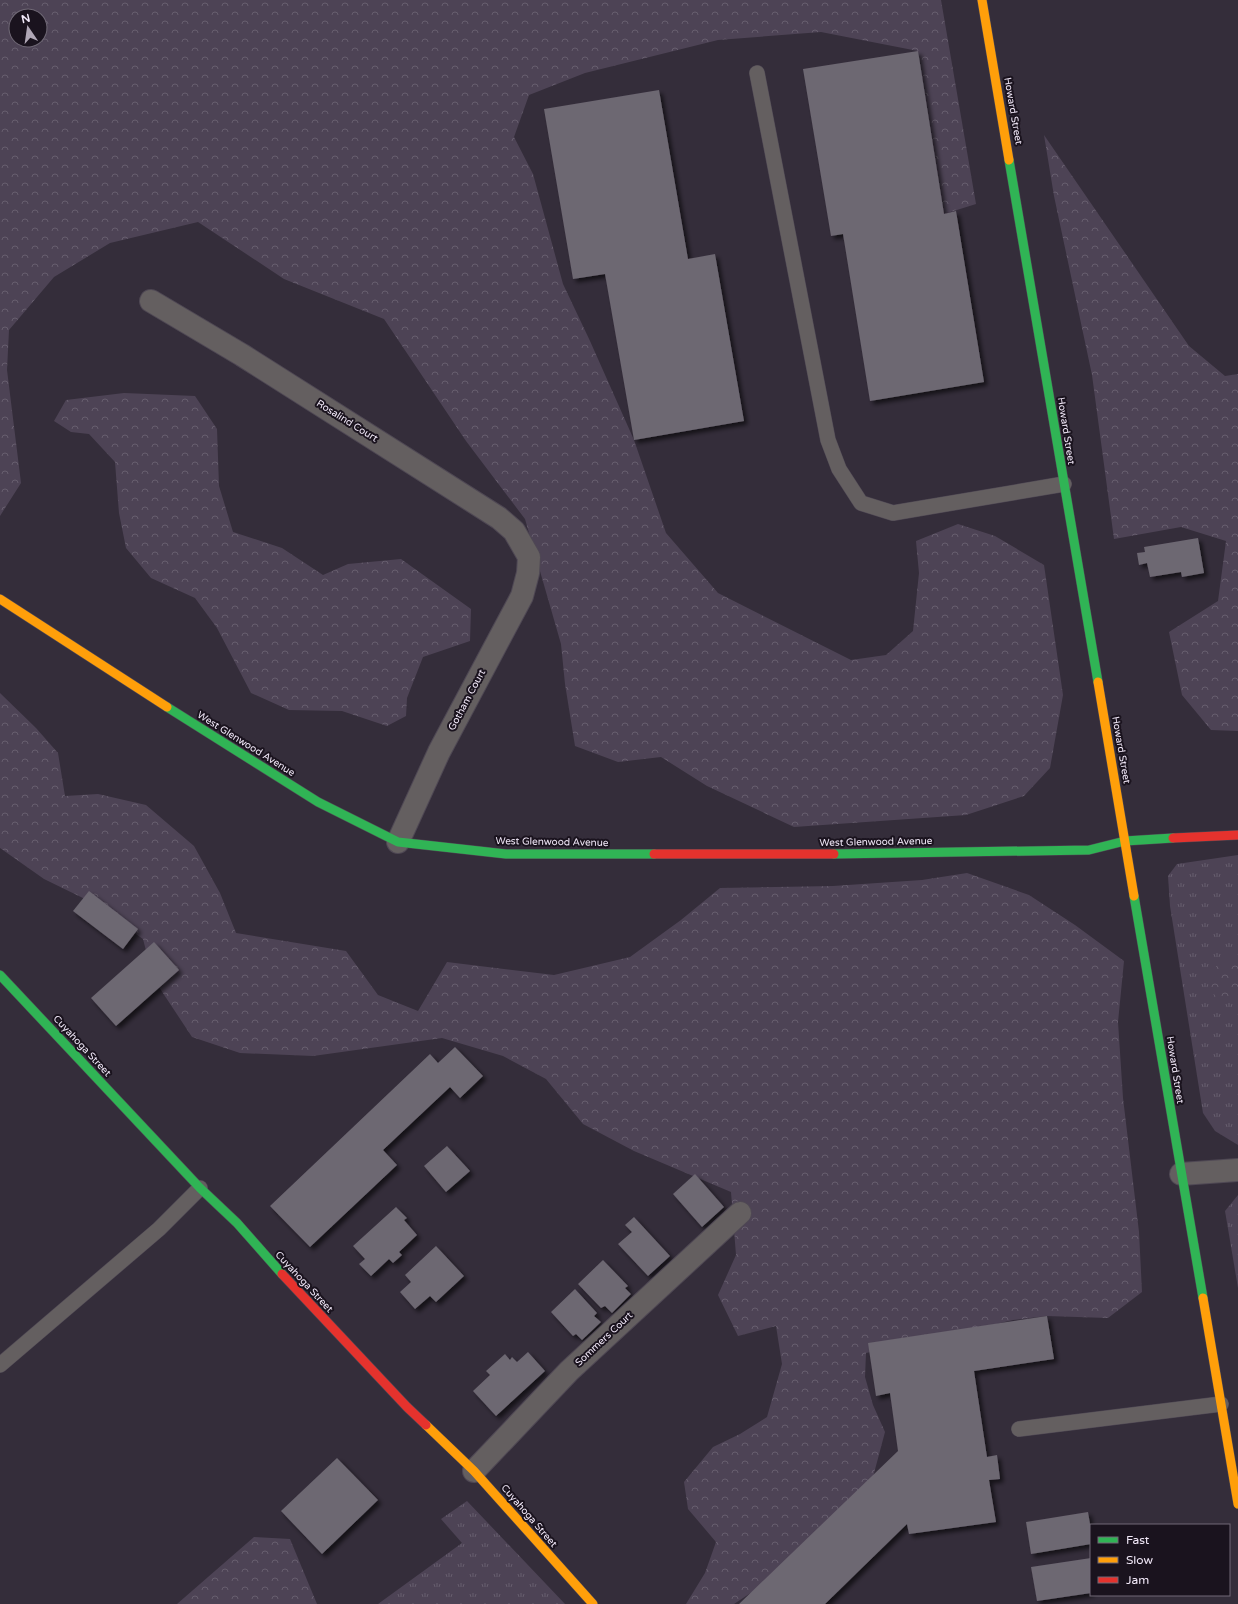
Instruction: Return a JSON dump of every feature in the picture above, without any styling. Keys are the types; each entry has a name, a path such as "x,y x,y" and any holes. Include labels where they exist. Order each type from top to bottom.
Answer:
{"street":[{"name":"Howard Street","path":"982,0 1238,1504"},
{"name":"Rosalind Court","path":"151,301 242,355 499,518 514,531 529,557"},
{"name":"Gotham Court","path":"398,842 439,752 522,596 528,573 529,557"},
{"name":"West Glenwood Avenue","path":"0,599 114,674 318,802 398,842 506,854 837,854 1089,850 1125,841 1238,835"},
{"name":"Cuyahoga Street","path":"0,975 200,1188 237,1223 263,1254 406,1407 474,1471 593,1604"},
{"path":"1181,1174 1238,1170"},
{"name":"Sommers Court","path":"474,1471 569,1371 740,1213"}],"lane":[{"path":"757,72 828,440 839,469 861,503 893,513 1064,484"},
{"path":"0,1365 159,1229 200,1188"},
{"path":"1019,1429 1221,1404"}],"green space":[{"path":"0,0 941,0 976,204 944,214 918,51 821,32 718,40 585,73 529,95 514,137 533,174 563,284 634,440 666,533 718,593 851,660 886,655 913,631 919,573 916,541 958,524 995,536 1044,565 1063,695 1050,768 1024,796 966,815 794,827 707,786 661,757 618,762 575,746 565,684 561,644 525,519 466,441 384,319 284,279 198,222 110,243 54,277 9,330 7,370 21,483 0,516"},
{"path":"1044,135 1189,346 1225,376 1238,374 1238,731 1211,730 1182,695 1169,632 1218,601 1226,541 1181,527 1114,539 1092,375 1054,196"},
{"path":"124,393 195,396 217,429 219,486 233,532 282,548 323,575 348,564 401,559 471,609 470,641 423,657 407,698 406,716 387,726 342,711 289,710 251,693 217,628 195,598 151,578 126,548 119,513 115,462 89,434 71,432 54,421 66,400"},
{"path":"0,693 36,728 58,753 65,796 98,794 146,805 194,846 220,893 236,933 346,951 378,995 418,1011 447,962 554,975 630,957 681,920 720,888 833,886 922,880 967,873 1029,895 1075,925 1124,961 1118,1022 1123,1098 1139,1232 1142,1292 1108,1318 1047,1316 1013,1320 866,1353 865,1377 873,1405 885,1432 873,1477 755,1590 734,1604 686,1604 705,1573 716,1542 688,1509 684,1482 713,1447 740,1434 767,1417 782,1364 776,1326 738,1336 718,1295 736,1255 731,1192 634,1151 583,1124 546,1079 503,1056 442,1038 313,1056 240,1053 192,1037 153,978 143,939 85,899 44,879 0,848"},
{"path":"1238,855 1238,1145 1215,1131 1203,1113 1170,906 1168,876 1177,864"},
{"path":"1238,957 1238,999 1217,999 1207,982 1217,965"},
{"path":"1238,1195 1238,1288 1225,1211"},
{"path":"467,1501 565,1604 378,1604 462,1543 441,1519"},
{"path":"254,1537 290,1539 317,1604 177,1604"}],"building":[{"path":"918,51 944,214 956,211 984,382 870,401 843,234 831,236 803,69"},
{"path":"659,90 688,259 715,254 744,421 634,440 605,274 573,279 544,109"},
{"path":"1198,538 1204,573 1182,577 1181,572 1150,577 1147,563 1139,565 1137,553 1145,552 1144,547"},
{"path":"89,891 138,929 123,949 73,911"},
{"path":"154,942 179,970 116,1026 91,998"},
{"path":"455,1047 483,1076 460,1098 450,1087 383,1150 397,1165 310,1247 270,1206 430,1054 438,1063"},
{"path":"447,1146 470,1171 446,1192 424,1166"},
{"path":"695,1174 724,1207 702,1227 673,1194"},
{"path":"396,1207 407,1218 404,1220 417,1235 399,1252 402,1255 393,1263 389,1259 371,1276 359,1264 365,1259 353,1246"},
{"path":"634,1217 670,1256 648,1276 618,1244 632,1232 625,1225"},
{"path":"436,1246 464,1276 436,1302 430,1296 415,1309 400,1292 411,1282 405,1275"},
{"path":"603,1260 628,1286 625,1288 631,1294 612,1313 605,1306 601,1308 578,1284"},
{"path":"575,1289 597,1313 594,1316 601,1322 582,1340 576,1334 573,1336 551,1312"},
{"path":"1047,1316 1054,1359 974,1371 987,1457 997,1455 1000,1479 989,1480 996,1522 909,1534 907,1524 825,1604 739,1604 898,1451 890,1393 876,1396 868,1343"},
{"path":"528,1352 545,1371 496,1416 473,1391 490,1375 486,1371 505,1354 510,1360 512,1357 517,1362"},
{"path":"337,1458 378,1500 322,1554 281,1511"},
{"path":"1088,1512 1090,1524 1090,1544 1031,1554 1026,1522"},
{"path":"1090,1558 1090,1593 1037,1601 1031,1567"}],"traffic: fast":[{"path":"1009,160 1098,682"},
{"path":"167,707 318,802 398,842 506,854 654,854"},
{"path":"834,854 1089,850 1125,841 1173,838"},
{"path":"1134,896 1203,1298"},
{"path":"0,975 200,1188 237,1223 282,1274"}],"traffic: slow":[{"path":"982,0 1009,160"},
{"path":"0,599 167,707"},
{"path":"1098,682 1134,896"},
{"path":"1203,1298 1238,1504"},
{"path":"426,1425 474,1471 593,1604"}],"traffic: jam":[{"path":"1173,838 1238,835"},
{"path":"654,854 834,854"},
{"path":"282,1274 407,1407 426,1425"}]}
